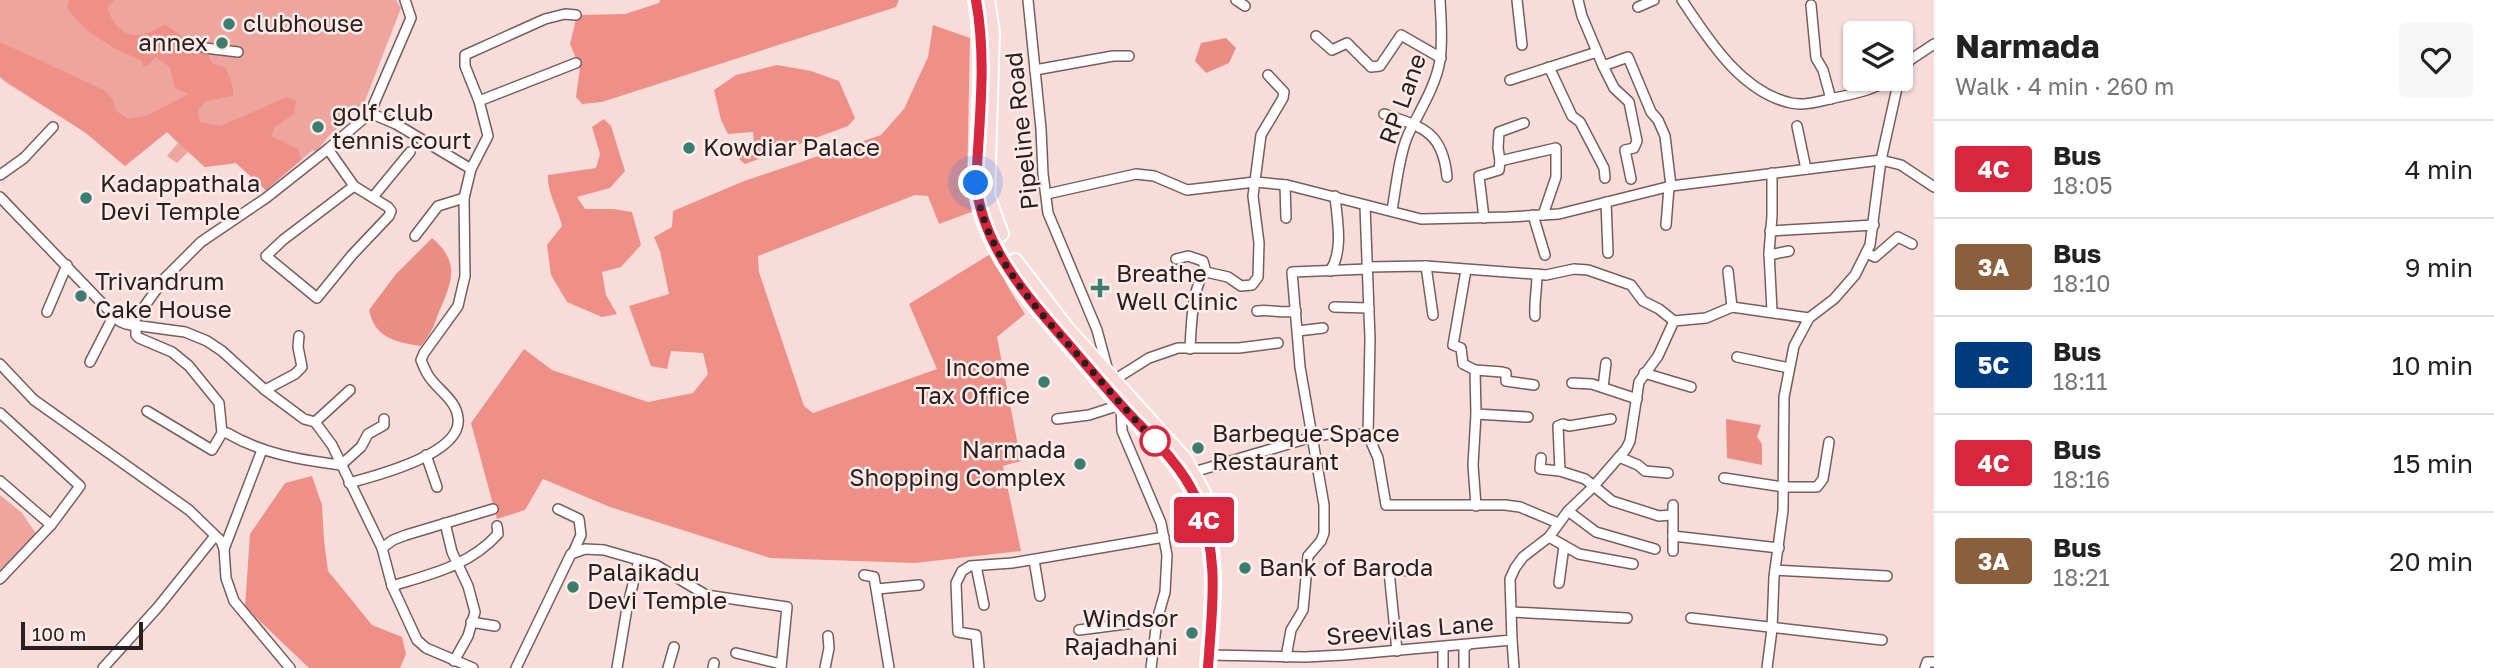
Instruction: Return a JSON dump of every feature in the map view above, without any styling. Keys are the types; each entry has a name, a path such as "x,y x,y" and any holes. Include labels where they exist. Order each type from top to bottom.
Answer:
{"main road":[{"path":"976,0 981,27 982,65 976,183 978,201 993,241 1018,284 1107,377"},
{"path":"987,0 992,32 987,195 994,220 1022,271 1153,439 1188,474 1212,553 1212,662"}],"street":[{"path":"147,411 212,450 222,433 219,403 183,360 136,335 134,325 164,279 201,242 266,198 370,113 411,18 405,0"},
{"name":"Pipeline Road","path":"1028,0 1048,213 1097,330 1107,377"},
{"path":"1236,0 1245,6"},
{"name":"RP Lane","path":"1392,210 1408,136 1416,124 1420,109 1438,72 1441,58 1441,0"},
{"path":"1517,0 1522,45"},
{"path":"1578,0 1603,66 1614,88 1629,102 1637,141 1634,148 1625,150 1630,179"},
{"path":"1638,7 1654,0"},
{"path":"1682,0 1715,49 1766,94 1792,103 1812,103 1865,91"},
{"path":"1811,5 1816,58 1823,70 1831,99"},
{"path":"349,483 404,467 450,441 457,427 455,409 428,376 421,360 458,306 465,276 464,198 471,169 488,136 480,101 465,66 465,55 545,19 576,15"},
{"path":"1316,36 1332,50 1347,43 1371,67 1376,68 1401,34 1441,58"},
{"path":"1913,58 1934,44"},
{"path":"205,48 237,52"},
{"path":"1510,80 1597,52"},
{"path":"1035,70 1129,56"},
{"path":"1603,66 1628,57 1651,112 1665,136 1670,186 1666,225"},
{"path":"480,101 576,63"},
{"path":"1549,67 1572,116 1580,122 1604,168 1605,178"},
{"path":"1190,349 1191,322 1202,274 1206,272 1228,276 1241,286 1256,282 1258,277 1259,243 1253,196 1261,135 1283,99 1284,92 1268,75"},
{"path":"1767,668 1779,548 1784,397 1789,368 1794,346 1809,318 1834,299 1855,275 1870,244 1881,160 1896,91"},
{"path":"370,113 396,124 471,169"},
{"path":"1384,114 1416,124 1434,136 1445,160 1447,177"},
{"path":"1484,218 1479,176 1499,170 1499,132 1524,124"},
{"path":"1797,126 1806,169"},
{"path":"0,175 24,158 53,127"},
{"path":"1500,161 1556,148 1556,177 1538,215 1545,255"},
{"path":"328,149 354,186 391,211 317,298 266,256 354,186"},
{"path":"373,197 410,152"},
{"path":"1047,194 1136,174 1154,176 1187,190 1255,182 1285,185 1421,219 1559,214 1670,186 1881,160 1901,165 1934,187"},
{"path":"1772,173 1769,255 1772,311"},
{"path":"1285,185 1286,218"},
{"path":"1331,271 1336,263 1335,196"},
{"path":"0,197 119,321 185,332 206,341 222,351 265,390 304,419 315,422 332,445 382,548 392,586 417,640 426,648 467,667"},
{"path":"415,236 438,206 464,198"},
{"path":"1606,202 1608,253"},
{"path":"1366,206 1369,308 1368,435 1378,458 1386,505 1520,507 1558,523"},
{"path":"1770,230 1874,225"},
{"path":"1866,253 1875,257 1898,237 1912,244"},
{"path":"1769,255 1789,251"},
{"path":"1176,259 1188,256 1203,261 1206,272"},
{"path":"47,312 67,265"},
{"path":"1426,267 1433,315"},
{"path":"1286,657 1291,630 1303,610 1308,556 1321,541 1325,526 1324,505 1302,379 1292,272 1426,267 1546,275 1574,269 1598,272 1631,285 1643,301 1674,321 1706,318 1732,307 1809,318"},
{"path":"1466,270 1453,345 1461,348 1463,364 1475,370 1506,373 1506,381 1534,385"},
{"path":"1728,271 1732,307"},
{"path":"1535,316 1537,274"},
{"path":"1334,307 1369,308"},
{"path":"1257,311 1296,311"},
{"path":"90,362 114,316"},
{"name":"Sreevilas Lane","path":"1212,662 1255,654 1286,657 1344,655 1511,640 1513,612 1510,579 1515,568 1523,557 1549,537 1568,511 1619,457 1630,441 1639,382 1658,356 1674,321"},
{"path":"1298,331 1323,328"},
{"path":"265,390 295,374 302,367 299,336"},
{"path":"1107,377 1178,348 1239,348 1278,343"},
{"path":"1737,357 1789,368"},
{"path":"1602,387 1606,363"},
{"path":"0,364 34,400 189,510 224,549"},
{"path":"1475,370 1473,465 1476,506"},
{"path":"1644,373 1691,387"},
{"path":"1572,383 1584,382 1637,399"},
{"path":"315,422 350,390"},
{"path":"1057,419 1089,415 1125,401 1122,431 1161,523 1164,537 1167,573 1151,668"},
{"path":"0,412 80,486 51,525 0,579"},
{"path":"1476,414 1528,417"},
{"path":"341,466 361,447 368,434 384,425 384,419"},
{"path":"1560,471 1558,426 1611,419"},
{"path":"222,433 262,450 341,466"},
{"path":"1188,474 1312,437 1335,433 1368,435"},
{"path":"1724,478 1783,487 1817,487 1823,479 1829,442"},
{"path":"262,450 224,549 226,578 234,601 290,668"},
{"path":"426,454 437,487"},
{"path":"1619,457 1645,471 1668,473"},
{"path":"1541,458 1541,469 1560,471 1585,479 1612,501 1658,516 1671,515"},
{"path":"0,481 51,525"},
{"path":"1673,505 1673,551"},
{"path":"382,548 393,540 493,509"},
{"path":"516,668 581,535 579,519 558,509"},
{"path":"1568,511 1596,532 1655,549"},
{"path":"444,523 475,612 468,636 454,661"},
{"path":"392,586 457,565 492,540 498,534 497,526"},
{"path":"103,668 158,607 215,536"},
{"path":"1673,536 1779,548"},
{"path":"979,668 976,635 958,632 958,576 970,566 1034,559 1164,537"},
{"path":"1549,537 1591,557 1633,564"},
{"path":"1559,583 1564,546"},
{"path":"573,552 584,549 604,550 672,573 706,595 787,607 781,666 737,653"},
{"path":"1034,559 1040,596"},
{"path":"617,668 627,608 639,560"},
{"path":"976,566 984,605"},
{"path":"1397,651 1388,570 1422,570"},
{"path":"1775,570 1886,576"},
{"path":"864,575 874,577 889,668"},
{"path":"877,589 919,585"},
{"path":"1513,612 1627,618"},
{"path":"1691,618 1882,640"},
{"path":"1079,631 1157,620"},
{"path":"471,622 495,626"},
{"path":"825,668 829,648 828,636"},
{"path":"1511,640 1514,668"},
{"path":"1464,668 1464,648 1468,645"},
{"path":"668,668 674,647"},
{"path":"1443,647 1443,668"},
{"path":"1341,668 1340,662 1344,655"},
{"path":"1925,668 1927,662 1934,662"}],"shaded area":[{"path":"0,0 396,0 401,8 365,101 327,138 316,153 313,150 266,190 236,163 205,167 188,152 177,163 167,156 178,143 167,132 125,166 86,133 5,82 0,77"},
{"path":"69,0 114,0 107,9 124,32 138,35 165,24 195,46 205,48 212,63 226,68 233,96 206,101 198,110 200,122 220,126 287,97 296,101 294,114 275,127 271,136 298,149 301,160 266,190 236,163 205,167 167,132 125,166 86,133 0,77 0,42 104,90 113,100 116,111 129,119 146,116 189,94 175,88 170,67 155,57 143,67 142,61 110,46 92,33 67,8"},
{"path":"660,0 899,0 896,7 602,102 582,104 576,97 580,68 570,44 577,15 625,14 659,3"},
{"path":"933,25 970,38 967,187 974,211 939,224 928,196 915,195 758,256 759,272 804,406 813,413 937,369 909,304 992,253 1008,287 1025,314 997,337 1021,461 1003,466 1021,551 915,563 770,558 610,507 543,479 525,510 497,519 471,423 524,349 552,370 648,402 693,393 708,374 703,353 671,351 667,369 651,366 629,306 669,294 660,251 654,237 672,227 673,211 744,181 881,135 904,109 928,57"},
{"path":"1226,38 1236,48 1229,63 1206,73 1195,61 1201,43"},
{"path":"777,65 811,71 839,81 855,118 848,126 745,164 739,159 754,143 753,132 728,134 721,120 714,90 736,75"},
{"path":"604,119 611,126 625,171 610,188 577,197 585,209 632,212 641,245 621,267 602,272 606,295 617,314 602,317 567,302 551,275 547,245 562,226 551,195 548,175 596,168 600,154 592,127"},
{"path":"432,238 450,262 449,287 431,331 421,346 403,343 381,333 369,310 396,274"},
{"path":"1726,419 1761,425 1757,437 1762,444 1762,465 1727,458"},
{"path":"312,476 322,505 328,571 372,625 402,637 406,654 400,668 309,668 245,607 250,534 285,483"},
{"path":"0,495 22,513 37,535 0,570"}],"bus line":[{"name":"4C","path":"976,0 981,27 982,65 976,183 978,201 993,241 1018,284 1121,406 1153,439 1182,474 1195,495 1212,553 1214,579 1208,668"}],"place":[{"name":"clubhouse","path":"229,24"},
{"name":"annex","path":"222,43"},
{"name":"golf club tennis court","path":"318,127"},
{"name":"Kowdiar Palace","path":"689,148"},
{"name":"Kadappathala Devi Temple","path":"86,198"},
{"name":"Breathe Well Clinic","path":"1100,288"},
{"name":"Trivandrum Cake House","path":"81,296"},
{"name":"Income Tax Office","path":"1044,382"},
{"name":"Barbeque Space Restaurant","path":"1198,448"},
{"name":"Narmada Shopping Complex","path":"1080,464"},
{"name":"Bank of Baroda","path":"1245,568"},
{"name":"Palaikadu Devi Temple","path":"573,587"},
{"name":"Windsor Rajadhani","path":"1192,633"}],"route":[{"path":"976,183 978,201 993,241 1018,284 1121,406 1155,441"}]}
